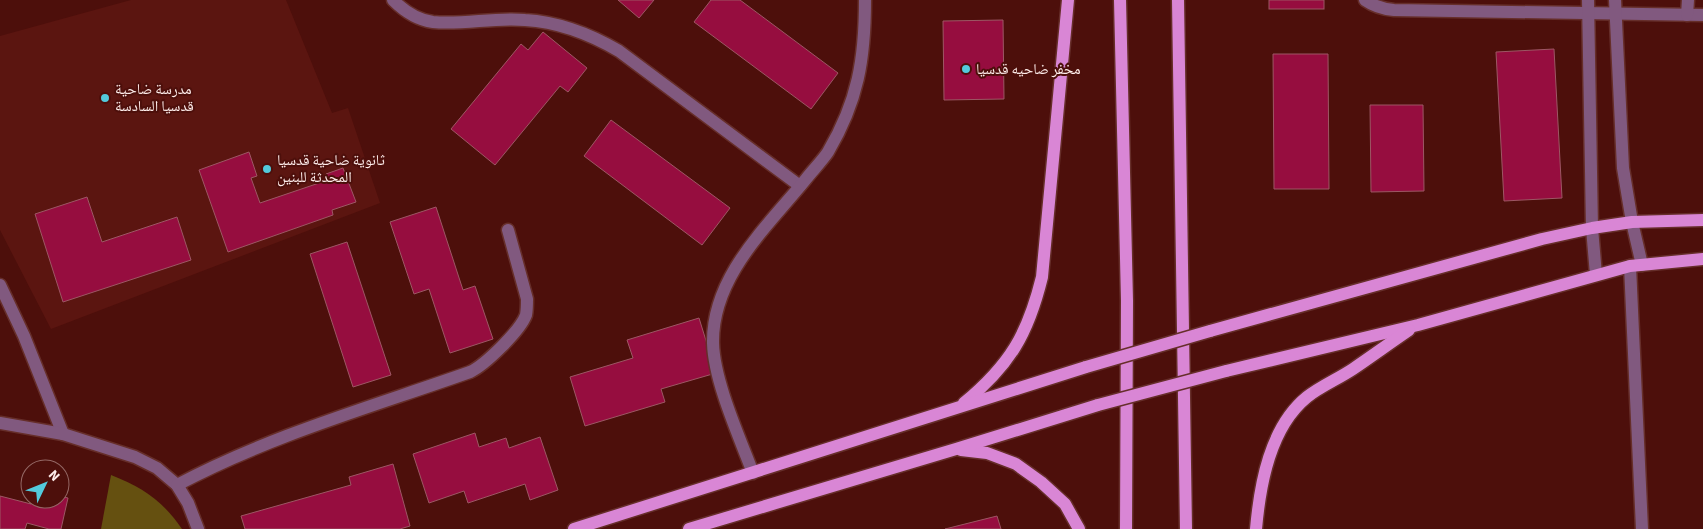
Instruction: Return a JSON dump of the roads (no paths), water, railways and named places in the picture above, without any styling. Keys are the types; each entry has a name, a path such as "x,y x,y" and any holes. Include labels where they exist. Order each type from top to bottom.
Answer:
{"main road":[{"path":"960,407 984,387 1005,364 1022,337 1034,308 1044,262 1068,0"},
{"path":"1120,0 1127,301 1126,529"},
{"path":"1178,0 1186,529"},
{"path":"574,529 1086,367 1542,238 1632,222 1703,220"},
{"path":"689,529 1098,405 1226,371 1418,325 1596,275 1636,266 1703,259"},
{"path":"1256,529 1258,502 1271,452 1292,412 1307,397 1418,325"},
{"path":"956,449 987,453 1016,464 1041,482 1065,504 1079,529"}],"street":[{"path":"393,0 409,13 432,22 524,19 549,22 597,38 619,51 800,186"},
{"path":"753,473 719,378 713,342 718,307 731,274 752,244 827,153 847,116 860,75 865,33 865,0"},
{"path":"1365,0 1383,9 1394,10 1703,15"},
{"path":"1588,0 1592,228 1596,275"},
{"path":"1615,0 1623,168 1632,222 1636,266 1642,529"},
{"path":"1688,0 1688,15"},
{"path":"176,485 232,457 262,445 470,372 483,365 522,322 527,307 527,299 508,230"},
{"path":"0,285 24,336 62,434"},
{"path":"0,423 62,434 135,457 157,468 176,485 188,503 198,529"}],"place":[{"name":"مخفر ضاحيه قدسيا","path":"966,69"},
{"name":"مدرسة ضاحية قدسيا السادسة","path":"105,98"},
{"name":"ثانوية ضاحية قدسيا المحدثة للبنين","path":"267,169"}]}
